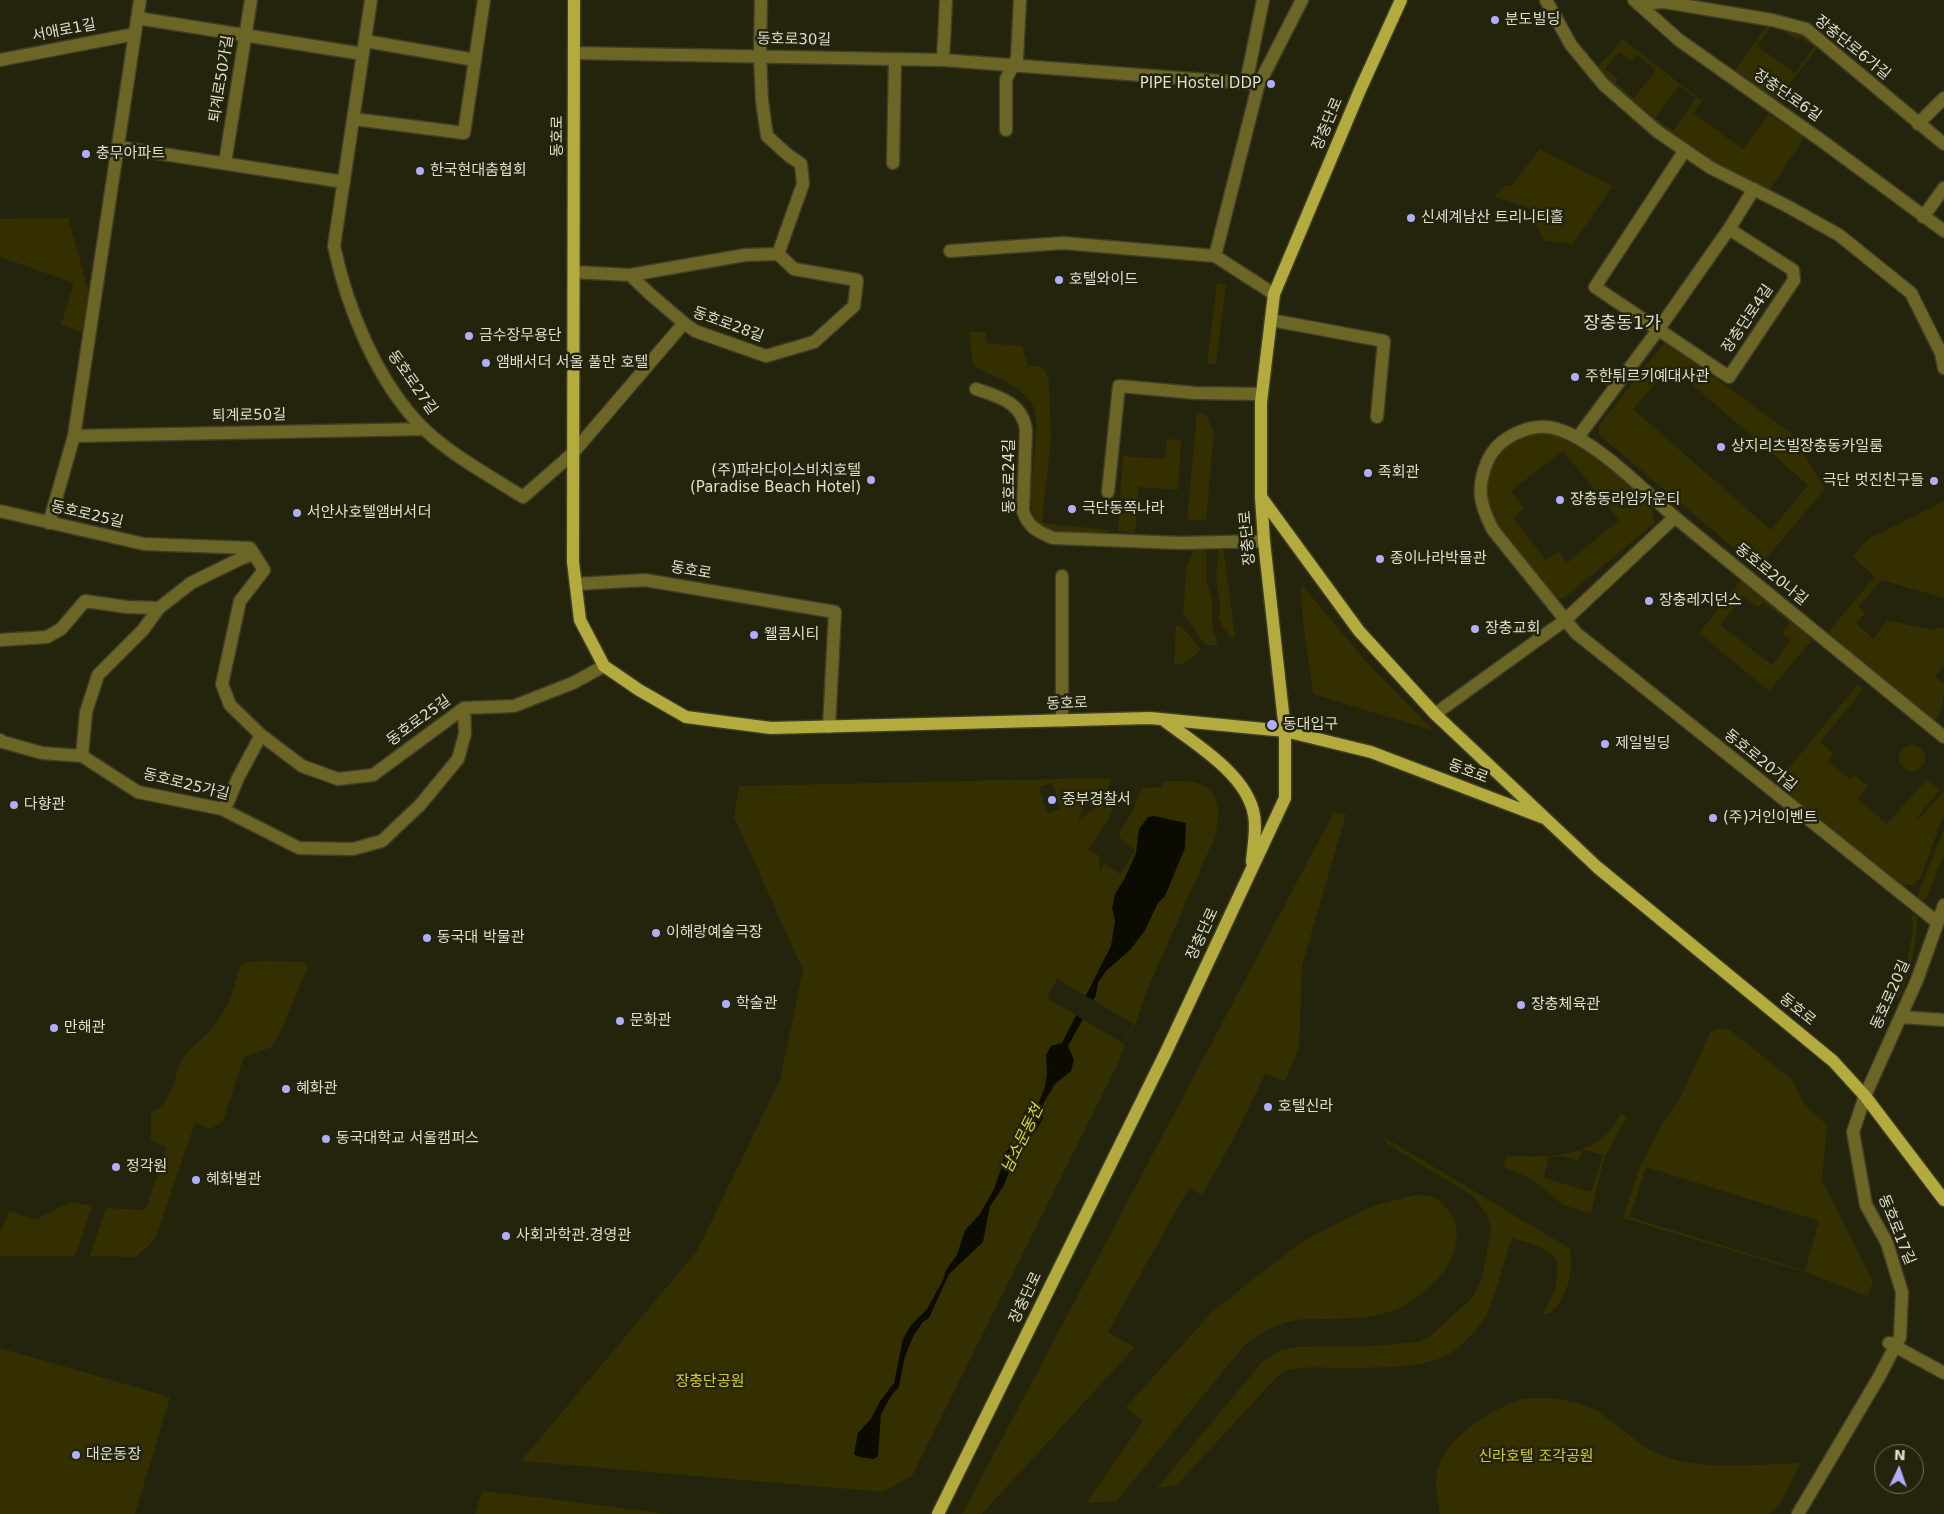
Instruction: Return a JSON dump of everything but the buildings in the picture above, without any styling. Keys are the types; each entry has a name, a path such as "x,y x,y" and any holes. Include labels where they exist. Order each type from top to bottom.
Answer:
{"main road":[{"name":"동호로","path":"574,0 573,562 580,620 604,666 639,690 686,717 771,728 1156,718 1285,731 1370,752 1544,818 1597,867 1833,1060 1864,1096 1944,1200"},
{"name":"장충단로","path":"938,1514 1166,1052 1284,798 1285,731 1260,497 1261,394 1274,294 1360,90 1401,0"},
{"path":"1260,497 1359,631 1435,714 1544,818"},
{"path":"1156,718 1220,762 1248,795 1254,816 1251,869"}],"street":[{"path":"49,522 74,436 140,0"},
{"name":"퇴계로50가길","path":"225,162 251,0"},
{"name":"동호로27길","path":"371,0 334,246 340,272 357,320 378,370 424,428 455,453 523,497 572,454"},
{"path":"354,119 464,133 484,0"},
{"path":"574,272 630,275 745,255 778,254 803,184 801,164 767,136 762,101 760,56 761,0"},
{"path":"943,60 946,0"},
{"path":"1006,130 1006,79 1017,58 1020,0"},
{"path":"1215,256 1252,84 1263,0"},
{"path":"1252,84 1302,0"},
{"path":"1546,0 1572,45 1604,85 1658,132 1711,168 1840,235 1911,293 1941,353 1944,368"},
{"name":"장충단로6가길","path":"1636,2 1664,2 1772,20 1806,29 1944,144"},
{"name":"장충단로6길","path":"1636,2 1679,40 1822,141 1944,232"},
{"path":"137,18 246,35 475,60"},
{"name":"서애로1길","path":"0,60 134,34"},
{"name":"동호로30길","path":"574,52 943,60 1252,84"},
{"path":"892,163 895,59"},
{"path":"1918,124 1944,98"},
{"path":"118,147 225,162 344,182"},
{"name":"장충단로4길","path":"1685,150 1595,287 1729,377 1794,280 1793,270 1729,229"},
{"path":"1923,217 1944,188"},
{"path":"1578,437 1658,330 1729,229 1754,189"},
{"path":"950,251 1063,243 1215,256 1274,294"},
{"name":"동호로28길","path":"572,454 684,323 695,331 766,356 814,342 854,306 857,280 794,269 778,254"},
{"path":"630,275 684,323"},
{"path":"1271,320 1384,341 1377,417"},
{"path":"1108,492 1119,386 1195,393 1261,394"},
{"name":"동호로24길","path":"976,388 1006,400 1018,409 1025,420 1023,511 1030,526 1040,533 1053,538 1181,543 1264,542"},
{"name":"퇴계로50길","path":"74,436 424,428"},
{"name":"동호로20나길","path":"1535,428 1558,429 1578,437 1606,458 1675,517 1944,737"},
{"name":"동호로20가길","path":"1535,428 1517,433 1502,442 1490,457 1482,474 1480,493 1483,511 1493,530 1564,621 1576,633 1937,922"},
{"name":"동호로25길","path":"0,511 144,544 250,548 264,570 240,602 222,684 230,705 262,735 302,766 338,779 373,775 464,708 514,706 572,683 604,666"},
{"path":"1435,714 1564,621 1675,517"},
{"path":"82,756 86,712 98,674 143,630 159,608 191,583 254,554"},
{"path":"1062,576 1062,721"},
{"name":"동호로","path":"576,584 645,580 835,612 829,727"},
{"path":"0,640 47,637 61,629 85,602 127,607 159,608"},
{"name":"동호로25가길","path":"0,740 42,753 82,756 138,792 222,809 299,848 353,849 382,841 420,805 458,759 465,734 464,708"},
{"path":"222,809 228,802 238,778 262,735"},
{"name":"동호로20길","path":"1864,1096 1917,980 1944,905"},
{"path":"1900,1018 1944,1020"},
{"name":"동호로17길","path":"1798,1514 1879,1377 1892,1344 1900,1337 1902,1292 1887,1244 1866,1205 1853,1132 1864,1096"},
{"path":"1892,1344 1944,1373"}],"green space":[{"path":"1769,23 1802,31 1819,46 1775,102 1734,72","holes":["1771,26 1777,30 1780,28 1798,41 1800,37 1814,47 1795,73 1757,46"]},
{"path":"1623,39 1702,101 1693,113 1743,149 1769,114 1804,138 1769,191 1706,162 1627,101 1597,68","holes":["1619,52 1631,61 1637,55 1656,70 1634,98 1616,83 1618,79 1605,69","1679,86 1696,98 1673,131 1655,118"]},
{"path":"1540,149 1613,186 1573,244 1544,241 1528,207 1494,197 1505,186 1512,185"},
{"path":"68,218 89,292 87,334 61,325 74,283 0,257 0,219"},
{"path":"1217,283 1226,284 1216,364 1207,363"},
{"path":"969,331 986,333 986,343 1022,346 1028,365 1037,366 1045,370 1049,381 1051,439 1042,523 1109,530 1108,536 1057,534 1051,533 1039,526 1033,513 1031,496 1036,437 1036,419 1033,406 1029,399 1015,387 973,366"},
{"path":"1665,342 1790,432 1825,489 1758,568 1599,435 1599,425","holes":["1671,366 1808,485 1771,530 1633,409"]},
{"path":"1197,413 1206,414 1214,434 1206,521 1187,519"},
{"path":"1547,427 1605,458 1651,506 1655,523 1564,598 1547,599 1493,530 1482,474 1502,442","holes":["1563,451 1619,520 1567,563 1558,551 1546,560 1513,518 1524,509 1511,491"]},
{"path":"1167,439 1181,440 1178,490 1139,487 1135,533 1118,531 1123,456 1165,459"},
{"path":"1944,501 1944,598 1881,580 1859,606 1865,614 1856,623 1873,639 1887,620 1931,630 1944,627 1944,666 1935,677 1942,682 1944,681 1942,708 1934,720 1827,633 1875,577 1853,557 1868,539"},
{"path":"1207,548 1206,579 1212,600 1212,626 1218,645 1205,645 1183,613 1187,565 1195,549"},
{"path":"1219,548 1223,549 1224,553 1235,637 1231,637 1223,628 1219,618 1220,605 1216,578"},
{"path":"1741,580 1813,639 1769,691 1699,633","holes":["1743,596 1758,607 1763,602 1790,623 1782,633 1791,640 1772,665 1720,625"]},
{"path":"1301,584 1370,666 1434,731 1313,694 1302,613"},
{"path":"1176,625 1183,628 1201,649 1189,660 1179,664 1174,664"},
{"path":"1858,684 1863,690 1820,742 1834,754 1828,761 1850,779 1855,775 1868,786 1858,799 1887,824 1927,779 1940,790 1916,819 1918,820 1944,791 1944,814 1921,877 1913,885 1896,883 1787,793 1782,799 1771,790"},
{"path":"1912,745 1921,749 1925,758 1921,767 1912,771 1903,767 1899,758 1903,749"},
{"name":"장충단공원","path":"1097,778 1141,780 1112,779 1107,790 1083,808 1078,821 1110,797 1115,796 1109,818 1088,850 1093,851 1099,856 1100,874 1104,863 1120,874 1135,850 1120,838 1120,832 1132,812 1142,788 1162,787 1163,781 1193,782 1210,791 1215,797 1217,804 1218,821 1214,839 1148,988 1135,1025 1124,1043 1119,1061 912,1476 883,1492 521,1461 697,1251 780,1080 803,970 734,817 739,786","holes":["1053,783 1060,809 1047,813 1039,787","1057,979 1134,1024 1123,1043 1047,998"]},
{"path":"1334,812 1346,814 1302,966 1299,1047 1285,1081 1265,1074 1234,1138 1202,1195 1189,1188 1108,1332 1135,1347 982,1514 962,1514"},
{"path":"1944,830 1944,855 1927,897 1923,900 1918,898 1918,892"},
{"path":"1913,914 1918,918 1914,949 1907,978 1899,998 1893,995 1908,967 1908,954 1913,928 1911,917"},
{"path":"245,962 304,962 308,967 272,1047 244,1057 223,1121 211,1129 195,1123 155,1239 136,1257 90,1256 106,1208 144,1210 147,1206 166,1147 151,1140 151,1112 165,1103 184,1057 219,1019 230,998 240,966"},
{"path":"1717,1029 1730,1030 1793,1080 1803,1103 1827,1125 1822,1180 1873,1282 1867,1296 1814,1275 1623,1218 1639,1169 1659,1129 1680,1098 1710,1033","holes":["1646,1167 1819,1221 1805,1271 1630,1217"]},
{"path":"1621,1114 1627,1117 1604,1158 1591,1214 1563,1205 1531,1179 1504,1167 1507,1156 1548,1156 1575,1151 1588,1146 1610,1130","holes":["1582,1149 1603,1155 1591,1192 1544,1178 1549,1157 1562,1156 1578,1161"]},
{"path":"1382,1136 1569,1248 1571,1257 1570,1275 1561,1301 1549,1314 1542,1314 1554,1292 1558,1274 1557,1265 1549,1252 1541,1247 1512,1238 1487,1314 1470,1337 1456,1350 1429,1362 1401,1366 1303,1368 1284,1372 1274,1380 1177,1485 1157,1488 1263,1361 1279,1351 1295,1347 1371,1346 1417,1342 1429,1337 1472,1298 1482,1278 1491,1230 1488,1216 1473,1196 1402,1153 1387,1143"},
{"path":"1415,1195 1432,1197 1441,1202 1452,1216 1456,1227 1456,1245 1452,1257 1444,1271 1431,1285 1402,1307 1379,1315 1355,1318 1301,1319 1282,1324 1255,1337 1243,1347 1116,1502 1087,1502 1143,1421 1126,1407 1213,1311 1292,1249 1316,1234 1377,1205"},
{"path":"70,1202 92,1206 75,1256 0,1256 0,1232 9,1211 35,1220"},
{"name":"대운동장","path":"0,1348 170,1397 135,1514 0,1514"},
{"name":"신라호텔 조각공원","path":"1526,1398 1550,1398 1574,1402 1597,1411 1643,1446 1667,1457 1685,1462 1723,1466 1800,1463 1784,1496 1770,1514 1440,1514 1436,1488 1437,1472 1441,1460 1459,1437 1484,1417 1511,1403"},
{"path":"482,1491 529,1496 671,1514 475,1514"}],"water":[{"name":"남소문동천","path":"1154,816 1186,823 1185,848 1165,896 1158,903 1144,932 1130,950 1107,970 1098,982 1096,995 1068,1046 1074,1060 1071,1071 1055,1084 1043,1104 1043,1118 1036,1131 1025,1141 1019,1159 1010,1170 1003,1187 990,1206 983,1242 949,1274 929,1318 923,1322 914,1335 905,1356 899,1387 891,1396 881,1414 878,1456 874,1459 859,1457 854,1454 858,1433 871,1419 880,1401 894,1383 903,1339 911,1325 927,1309 943,1280 946,1270 957,1255 965,1230 980,1214 994,1189 1002,1166 1004,1153 1017,1143 1023,1115 1026,1110 1039,1102 1045,1087 1047,1072 1046,1055 1051,1046 1062,1043 1111,946 1115,921 1112,908 1115,894 1125,878 1136,853 1139,829 1148,817"}],"pier":[{"path":"1084,995 1095,1001 1084,1020 1074,1014"}],"place":[{"name":"분도빌딩","path":"1495,20"},
{"name":"PIPE Hostel DDP","path":"1271,84"},
{"name":"충무아파트","path":"86,154"},
{"name":"한국현대춤협회","path":"420,171"},
{"name":"신세계남산 트리니티홀","path":"1411,218"},
{"name":"호텔와이드","path":"1059,280"},
{"name":"금수장무용단","path":"469,336"},
{"name":"앰배서더 서울 풀만 호텔","path":"486,363"},
{"name":"주한튀르키예대사관","path":"1575,377"},
{"name":"상지리츠빌장충동카일룸","path":"1721,447"},
{"name":"족회관","path":"1368,473"},
{"name":"(주)파라다이스비치호텔 (Paradise Beach Hotel)","path":"871,480"},
{"name":"극단 멋진친구들","path":"1934,481"},
{"name":"장충동라임카운티","path":"1560,500"},
{"name":"극단동쪽나라","path":"1072,509"},
{"name":"서안사호텔앰버서더","path":"297,513"},
{"name":"종이나라박물관","path":"1380,559"},
{"name":"장충레지던스","path":"1649,601"},
{"name":"장충교회","path":"1475,629"},
{"name":"웰콤시티","path":"754,635"},
{"name":"동대입구","path":"1272,725"},
{"name":"제일빌딩","path":"1605,744"},
{"name":"중부경찰서","path":"1052,800"},
{"name":"다향관","path":"14,805"},
{"name":"(주)거인이벤트","path":"1713,818"},
{"name":"이해랑예술극장","path":"656,933"},
{"name":"동국대 박물관","path":"427,938"},
{"name":"학술관","path":"726,1004"},
{"name":"장충체육관","path":"1521,1005"},
{"name":"문화관","path":"620,1021"},
{"name":"만해관","path":"54,1028"},
{"name":"혜화관","path":"286,1089"},
{"name":"호텔신라","path":"1268,1107"},
{"name":"동국대학교 서울캠퍼스","path":"326,1139"},
{"name":"정각원","path":"116,1167"},
{"name":"혜화별관","path":"196,1180"},
{"name":"사회과학관.경영관","path":"506,1236"},
{"name":"대운동장","path":"76,1455"}],"district":[{"name":"장충동1가","path":"1622,324"}]}
